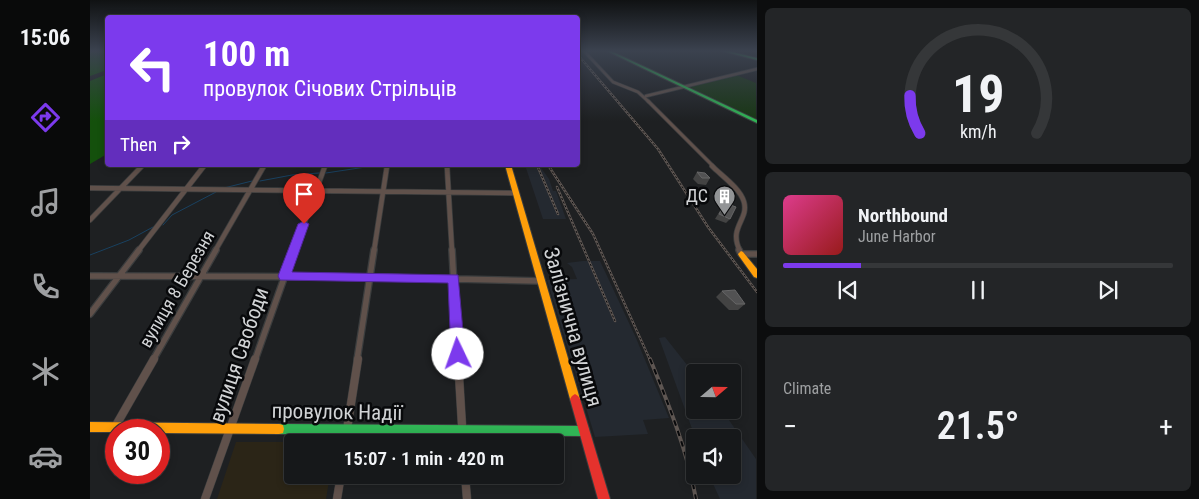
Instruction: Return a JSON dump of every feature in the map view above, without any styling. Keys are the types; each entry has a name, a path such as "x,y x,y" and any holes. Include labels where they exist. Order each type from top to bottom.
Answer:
{"street":[{"path":"605,74 614,84 638,91 646,96 647,100 745,201 746,210 734,237 741,254 756,275"},
{"path":"658,74 756,122"},
{"path":"646,96 730,74"},
{"path":"90,220 141,167"},
{"path":"90,314 203,167"},
{"name":"вулиця 8 Березня","path":"120,419 264,167"},
{"name":"вулиця Свободи","path":"206,499 324,167"},
{"path":"346,434 387,167"},
{"path":"447,167 462,434"},
{"name":"Залізнична вулиця","path":"509,167 604,499"},
{"path":"90,188 516,193"},
{"path":"741,254 756,254"},
{"path":"90,276 284,276 541,281"},
{"name":"провулок Надії","path":"90,427 105,427"},
{"name":"провулок Надії","path":"170,427 584,431"},
{"path":"337,499 340,484"},
{"path":"466,484 467,499"}],"shaded area":[{"path":"526,167 540,167 549,179 553,191 556,191 566,219 543,219"},
{"path":"600,261 636,338 669,418 643,420 648,434 595,437 547,280 577,279 572,267 567,263"},
{"path":"665,337 686,364 686,412 659,338"},
{"path":"688,419 728,419 735,429 692,429"},
{"path":"741,437 756,459 756,499 720,499 713,484 741,484"},
{"path":"236,442 284,442 284,484 328,484 326,499 217,499"}],"green space":[{"path":"733,74 756,83 756,119 687,86"},
{"path":"105,75 105,155 90,164 90,81"}],"building":[{"path":"697,172 705,173 710,178 702,178"},
{"path":"725,203 736,207 730,219 719,214"},
{"path":"735,290 745,304 736,304 722,291"}],"waterway":[{"path":"326,173 366,167"},
{"path":"260,181 292,175 319,173"},
{"path":"224,188 252,181"},
{"path":"163,225 172,215 216,192"},
{"path":"90,255 129,240 153,227"}],"railway":[{"path":"594,74 658,149 708,227 757,292"},
{"path":"538,167 558,214"},
{"path":"549,167 593,234 650,360"},
{"path":"557,187 615,321"},
{"path":"650,359 671,411 696,499"}],"traffic: fast":[{"path":"658,74 757,122"},
{"path":"279,429 584,431"}],"traffic: slow":[{"path":"509,167 575,399"},
{"path":"741,254 757,275"},
{"path":"90,427 279,429"}],"traffic: jam":[{"path":"575,399 604,499"}],"place":[{"name":"ДС","path":"724,215"}],"route":[{"path":"304,224 284,276 454,278 458,354"}]}
